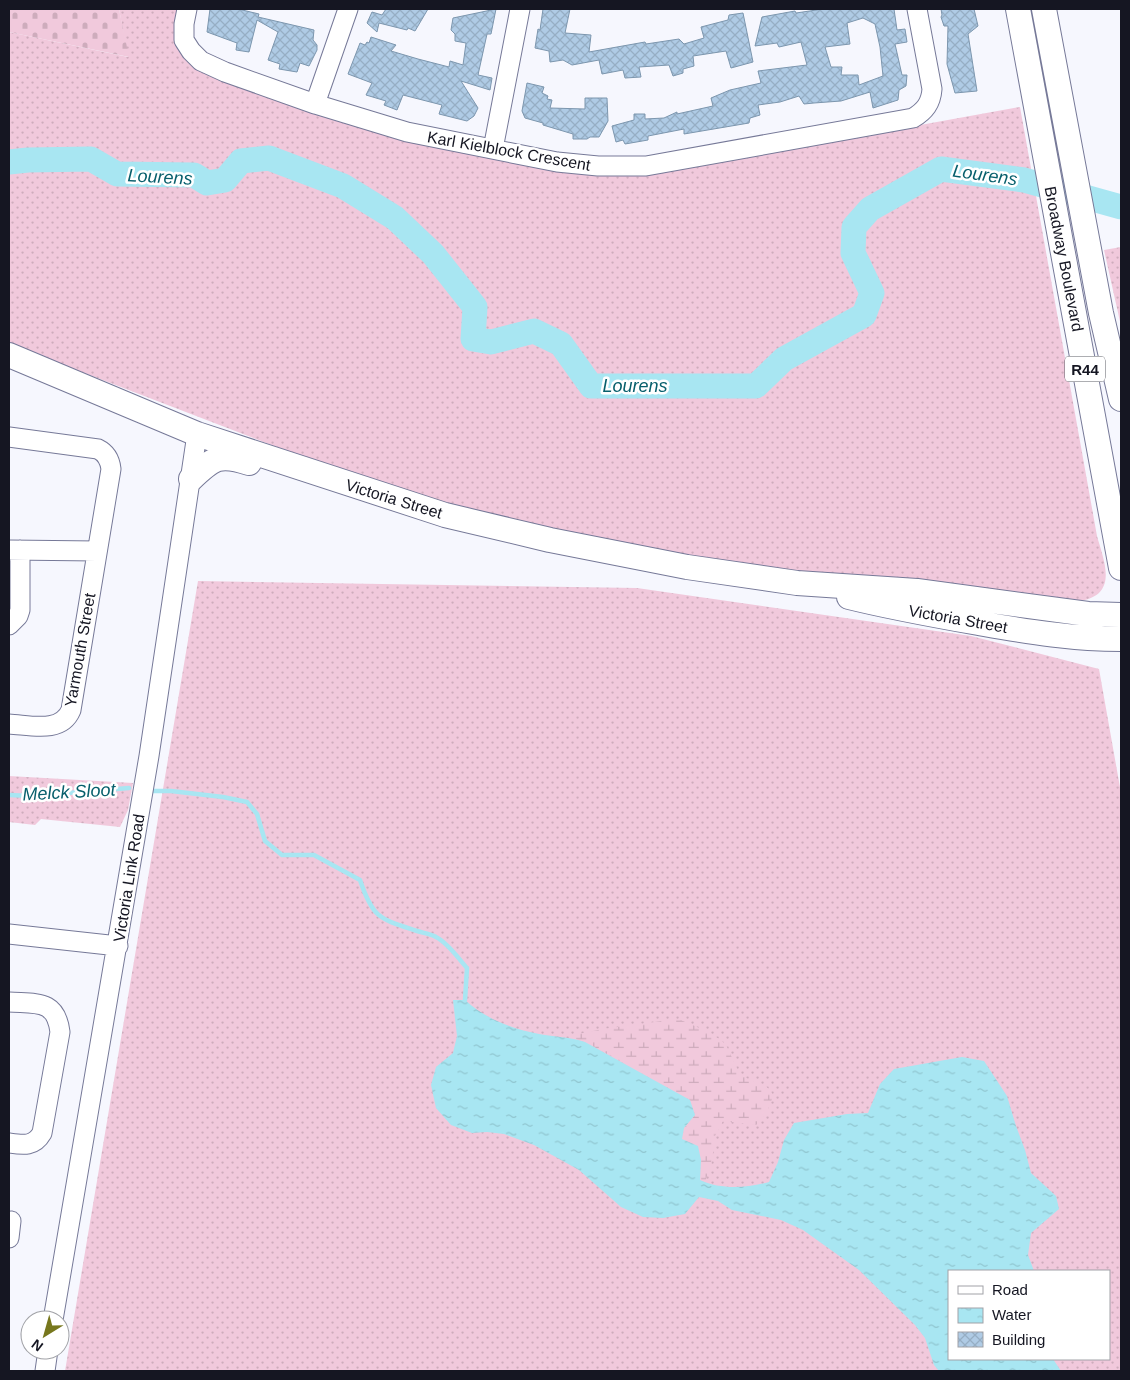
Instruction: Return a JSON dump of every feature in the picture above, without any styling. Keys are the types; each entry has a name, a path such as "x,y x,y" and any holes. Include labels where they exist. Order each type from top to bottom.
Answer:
{"main road":[{"name":"Broadway Boulevard","path":"1018,9 1121,568"},
{"name":"Broadway Boulevard","path":"1044,9 1101,313 1121,399"},
{"name":"Victoria Street","path":"9,355 197,434 445,515 550,540 687,567 796,583 917,591 1088,614 1121,615"},
{"path":"191,479 216,459 227,458 286,473 317,474"},
{"name":"Victoria Street","path":"796,583 876,604 960,620 1087,639 1121,639"}],"street":[{"name":"Karl Kielblock Crescent","path":"188,9 184,24 184,40 201,61 225,72 315,104 407,132 557,162 598,166 646,166 913,118 925,110 931,97 932,89 917,9"},
{"path":"315,104 348,9"},
{"path":"493,149 520,9"},
{"name":"Victoria Link Road","path":"56,1310 149,756 197,434"},
{"name":"Yarmouth Street","path":"9,437 102,451 109,459 111,469 69,715 61,723 54,725 9,724"},
{"path":"9,625 14,621 20,610 14,550 97,551"},
{"path":"9,934 118,946"},
{"path":"9,1002 42,1005 52,1010 59,1018 60,1032 40,1138 30,1144 9,1143"}],"green space":[{"path":"9,9 119,9 129,57 9,32"},
{"path":"119,9 180,9 178,44 180,51 190,64 199,70 381,133 677,169 1020,107 1097,536 1105,566 1106,576 1100,592 1092,598 1080,601 1080,604 849,582 671,557 386,489 9,344 9,32 128,57"},
{"path":"1121,247 1121,326 1104,250"},
{"path":"198,581 637,588 971,636 1099,669 1121,793 1121,1371 65,1371 67,1360 70,1360 70,1341"},
{"path":"9,776 133,783 128,810 120,827 41,819 35,825 9,822"},
{"path":"677,1019 722,1041 736,1067 742,1074 767,1087 773,1095 767,1112 756,1125 723,1121 715,1136 712,1161 705,1182 700,1180 701,1160 682,1139 684,1128 695,1115 690,1100 585,1042 572,1038 578,1034 603,1029"}],"water":[{"path":"453,1000 465,1000 499,1022 519,1029 585,1042 690,1100 695,1115 684,1128 682,1139 698,1146 701,1160 700,1180 725,1187 752,1186 769,1182 778,1162 784,1140 794,1123 847,1114 868,1113 880,1084 894,1069 962,1057 984,1061 1007,1096 1031,1173 1056,1196 1059,1209 1031,1233 1028,1255 1034,1270 948,1270 948,1360 1054,1360 1061,1371 939,1371 934,1365 925,1338 915,1325 859,1270 803,1230 781,1220 732,1210 718,1201 699,1197 685,1214 663,1218 643,1217 621,1207 579,1170 534,1145 504,1134 472,1133 451,1125 436,1108 431,1085 436,1067 453,1053 457,1036"}],"building":[{"path":"210,9 238,9 259,14 258,17 314,30 313,40 317,45 317,50 309,66 300,63 297,72 279,69 280,64 268,60 278,32 257,20 249,52 236,50 237,43 207,32"},
{"path":"386,9 428,9 415,31 379,23 377,32 367,23 372,12 382,15"},
{"path":"496,9 491,34 487,34 478,75 492,78 490,90 461,81 478,108 474,116 467,121 439,114 442,105 403,95 397,110 384,105 386,101 366,95 372,83 348,74 360,43 365,45 367,42 369,43 371,37 396,45 391,51 449,67 450,61 463,65 466,43 455,41 455,34 451,30 453,18"},
{"path":"543,9 570,9 565,33 591,35 589,52 645,42 646,44 679,39 684,44 704,38 701,27 728,20 729,15 743,13 753,62 731,68 726,51 693,56 694,66 683,69 683,73 673,76 669,65 639,67 641,77 625,78 623,70 602,74 599,60 572,65 563,60 550,62 549,51 535,48"},
{"path":"823,9 894,9 897,30 905,29 907,42 895,44 902,75 907,75 906,86 899,90 898,100 873,108 870,92 841,101 804,104 799,96 780,102 758,105 760,115 750,118 749,123 684,134 684,129 648,136 648,140 625,144 623,140 616,142 612,126 634,120 634,114 645,114 645,119 664,118 677,112 677,114 713,106 711,98 730,90 761,83 758,71 807,65 801,42 779,47 777,43 755,46 762,17 795,11 796,13","holes":["863,18 875,24 883,76 859,85 858,75 841,75 842,67 831,67 825,47 850,44 847,23"]},
{"path":"941,9 974,9 978,26 968,34 977,91 955,93 947,64 948,26 944,26"},
{"path":"527,83 544,87 542,93 548,96 547,99 552,100 550,108 585,109 585,98 607,98 608,121 599,137 573,139 573,134 525,118 522,111"}],"waterway":[{"name":"Lourens","path":"9,162 91,159 117,174 194,175 207,183 225,180 241,161 269,158 343,186 395,218 433,254 475,307 473,339 491,342 534,331 561,344 591,386 756,386 784,359 864,315 872,293 853,253 854,227 870,209 941,169 1024,180 1121,207"},
{"name":"Melck Sloot","path":"9,795 31,796 129,788"},
{"name":"Melck Sloot","path":"152,791 171,791 223,797 247,802 257,814 265,841 282,855 314,855 360,880 369,903 379,916 434,936 445,943 467,968 465,1000"}]}
